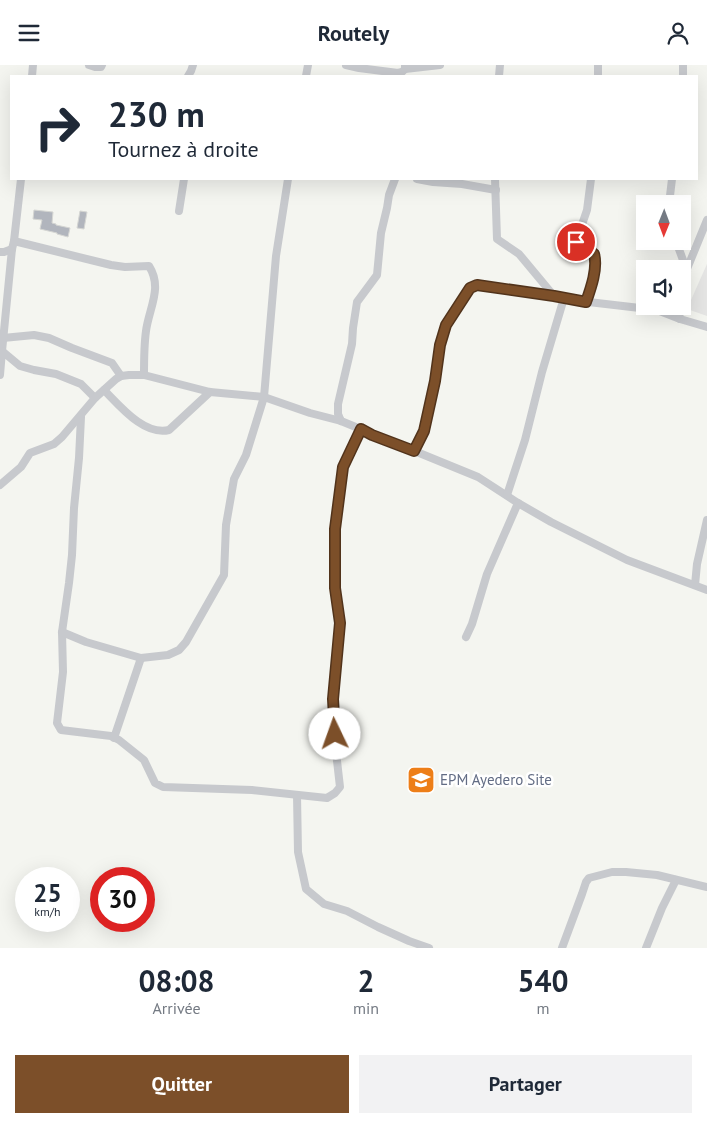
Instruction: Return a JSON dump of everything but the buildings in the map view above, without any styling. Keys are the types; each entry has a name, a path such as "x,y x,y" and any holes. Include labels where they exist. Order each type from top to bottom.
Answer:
{"street":[{"path":"89,65 100,67 102,65"},
{"path":"346,65 398,73 402,72 405,67 440,65"},
{"path":"0,375 1,351 21,180"},
{"path":"179,211 184,180"},
{"path":"62,632 86,642 141,657 168,655 179,650 186,642 224,575 226,525 234,479 246,455 264,397 276,256 288,180"},
{"path":"342,421 338,414 338,404 352,344 357,302 377,275 381,233 394,180"},
{"path":"422,180 496,190"},
{"path":"495,180 497,239 519,254 554,296"},
{"path":"586,302 593,283 596,258 594,254 576,242 587,210 591,180"},
{"path":"670,195 672,180"},
{"path":"691,261 707,220"},
{"path":"0,251 4,252 13,245 111,265 125,267 149,266 155,275 155,298 147,320 144,375"},
{"path":"414,451 424,431 435,381 440,345 446,325 470,288 477,285 586,302 636,306"},
{"path":"507,495 525,440 542,371 564,298"},
{"path":"673,315 707,327"},
{"path":"679,315 680,319"},
{"path":"3,338 34,335 50,337 72,348 112,363 121,376"},
{"path":"1,351 20,366 56,374 81,384 95,398"},
{"path":"0,485 21,467 30,453 54,444 62,437 81,417 95,398 116,379 121,376 144,375 210,392 264,397 310,413 342,421 372,435 478,477 551,522 628,560 707,590"},
{"path":"104,390 125,413 154,430 163,431 169,430 210,392"},
{"path":"81,417 72,555 62,632 63,672 58,727 61,730 111,735 144,760 155,783 163,787 252,790 326,798 335,793 340,787 333,699 340,623 335,588 335,529 343,467 361,429"},
{"path":"466,637 472,624 487,574 518,503"},
{"path":"695,585 697,564 707,520"},
{"path":"114,738 141,657"},
{"path":"297,795 298,852 306,889 324,904 347,911 393,934 429,948"},
{"path":"562,948 589,878 612,872 626,872 657,875 707,887"},
{"path":"646,948 662,908 676,880"}],"shaded area":[{"path":"707,264 707,316 691,310 691,300"}],"place":[{"name":"EPM Ayedero Site","path":"421,780"}],"route":[{"path":"335,734 333,699 340,623 335,588 335,529 343,467 361,429 414,451 424,431 435,381 440,345 446,325 470,288 477,285 586,302 593,283 596,258 594,254 576,242"}]}
